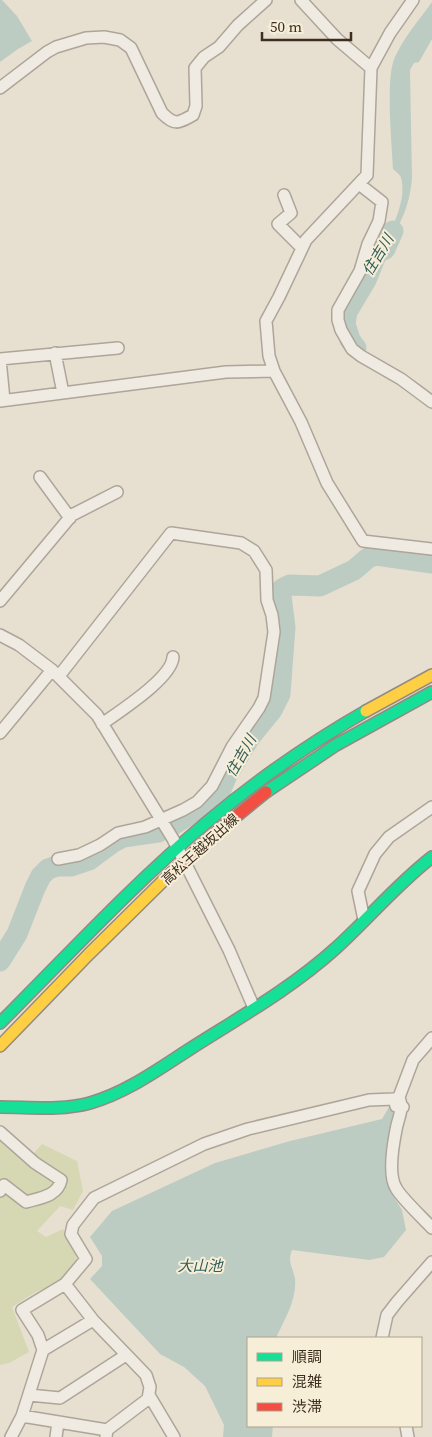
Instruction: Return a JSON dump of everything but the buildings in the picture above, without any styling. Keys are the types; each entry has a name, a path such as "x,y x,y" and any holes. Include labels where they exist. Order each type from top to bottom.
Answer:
{"main road":[{"name":"高松王越坂出線","path":"0,1023 102,920 177,848 239,796 286,761 387,697 432,675"},
{"name":"高松王越坂出線","path":"0,1046 112,930 184,862 247,807 294,773 355,734 432,692"},
{"path":"0,1107 65,1106 90,1103 110,1096 144,1078 297,980 318,964 403,882 432,857"}],"street":[{"path":"0,88 56,47 86,38 104,37 120,40 131,48 162,113 169,120 181,121 193,114 196,106 195,68 204,57 218,47 266,0"},
{"path":"301,0 337,39 371,68"},
{"path":"413,0 390,33 371,68 367,175 306,240 266,321 270,356 274,371 301,422 327,483 363,541 432,549"},
{"path":"359,184 382,202 379,221 368,244 360,271 338,310 341,330 348,343 361,356 401,379 432,402"},
{"path":"284,195 291,213 278,224 302,248"},
{"path":"118,348 0,359 2,401 226,372 274,371"},
{"path":"55,353 62,393"},
{"path":"40,477 70,518"},
{"path":"0,601 72,515 117,492"},
{"path":"0,733 56,674 171,533 241,543 254,552 266,570 267,600 272,615 274,632 264,698 232,747 212,786 197,802 165,826 145,827 118,833 100,845 79,855 58,859"},
{"path":"1,638 19,645 56,674 97,715 177,848 229,950 254,1008"},
{"path":"102,724 154,684 172,663 173,657"},
{"path":"364,920 358,891 375,854 389,837 432,807"},
{"path":"432,1038 413,1060 399,1097 403,1107 396,1129 392,1155 393,1178 396,1187 432,1228"},
{"path":"10,1437 22,1416 43,1350 38,1335 22,1310 65,1284 86,1259 71,1234 72,1225 94,1198 204,1144 248,1129 369,1100 394,1099 396,1106 403,1107"},
{"path":"0,1132 35,1162 60,1180 59,1187 52,1194 26,1202 4,1185 0,1191"},
{"path":"382,1337 387,1316 396,1302 432,1262"},
{"path":"22,1416 58,1422 107,1434 148,1399 150,1387 146,1375 94,1320 65,1284"},
{"path":"43,1350 94,1320"},
{"path":"29,1395 60,1398 126,1354"},
{"path":"149,1395 174,1437"},
{"path":"56,1437 58,1422"}],"green space":[{"path":"0,1141 26,1162 42,1144 77,1161 83,1191 73,1210 60,1206 37,1231 46,1237 63,1229 72,1245 77,1260 63,1280 34,1293 12,1307 29,1352 9,1363 0,1365"}],"water":[{"path":"0,0 17,16 32,41 0,62"},
{"path":"432,2 432,39 419,62 414,63 410,70 412,178 408,201 402,219 383,256 370,249 378,235 385,233 384,244 395,221 402,194 399,174 393,169 390,95 392,67 403,42"},
{"name":"大山池","path":"389,1107 395,1109 387,1155 390,1191 402,1210 406,1230 384,1257 369,1260 292,1250 290,1262 295,1279 294,1295 276,1337 247,1337 247,1427 273,1427 272,1437 223,1437 224,1425 205,1386 184,1367 160,1354 90,1279 102,1266 102,1256 90,1237 112,1211 215,1163 290,1141 382,1119"}],"waterway":[{"name":"住吉川","path":"356,348 350,340 345,324 347,312 366,280 377,253 385,249 393,231"},
{"name":"住吉川","path":"0,961 17,934 41,876 48,869 57,866 71,866 89,860 123,837 158,832 202,807 220,792 227,775 250,737 272,710 280,694 285,627 281,596 282,589 290,585 320,586 354,570 368,558 376,555 432,563"}],"traffic: fast":[{"path":"266,792 336,745 432,692"},
{"path":"0,1023 127,895 207,822 284,763 366,711"},
{"path":"0,1107 57,1108 90,1103 117,1093 143,1079 302,976 336,948 407,878 432,857"}],"traffic: slow":[{"path":"366,711 432,675"},
{"path":"0,1046 168,876"}],"traffic: jam":[{"path":"168,876 212,836 266,792"}]}
